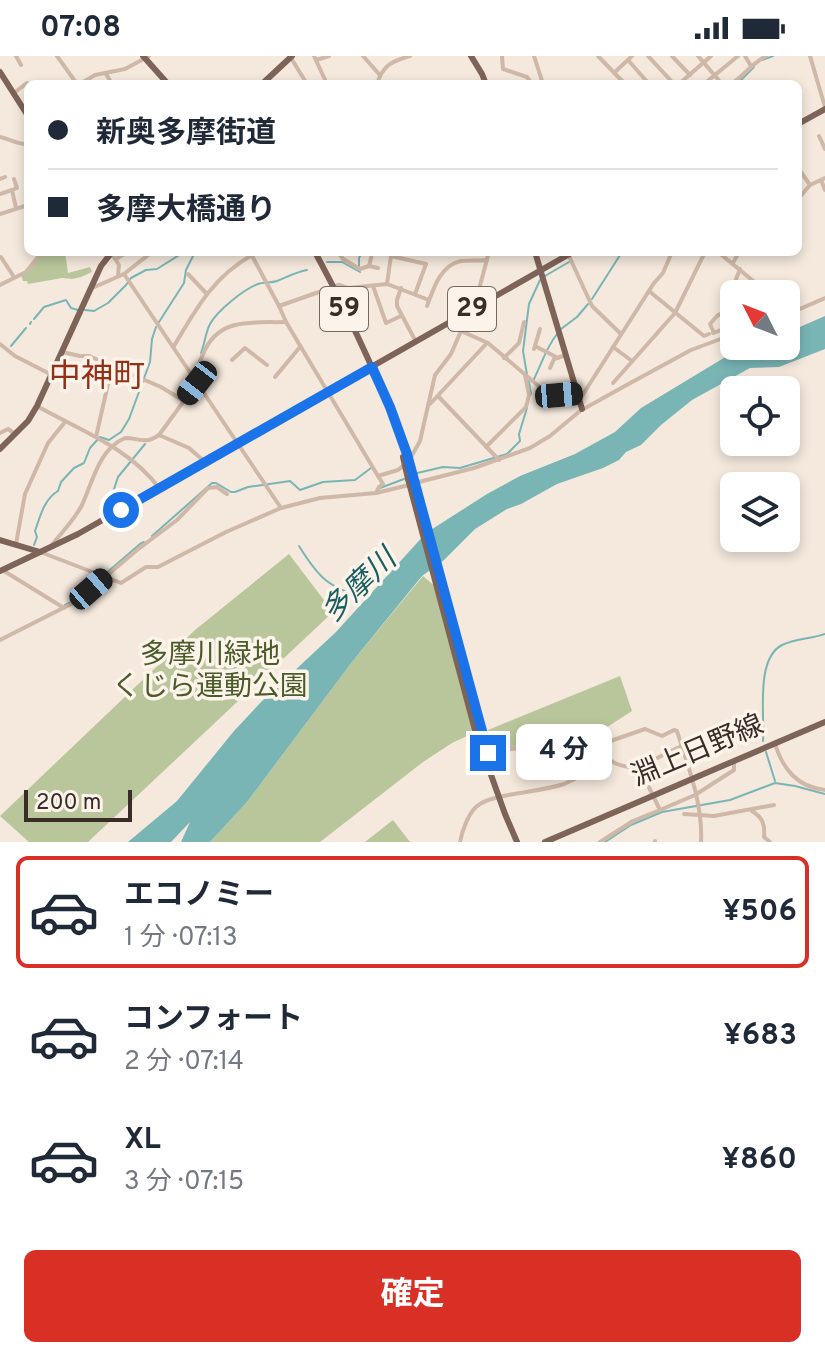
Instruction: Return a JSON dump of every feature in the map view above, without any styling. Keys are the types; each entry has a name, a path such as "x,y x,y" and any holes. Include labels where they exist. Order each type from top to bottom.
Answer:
{"main road":[{"path":"266,80 291,56"},
{"path":"471,56 484,80"},
{"path":"146,57 165,80"},
{"path":"0,72 24,109"},
{"path":"802,122 825,108"},
{"path":"0,449 28,421 37,406 101,266 110,256"},
{"name":"59","path":"319,256 390,407 478,727 499,798 517,842"},
{"path":"536,256 559,333 562,357 582,409"},
{"name":"29","path":"1,570 78,534 466,312 542,275 565,256"},
{"path":"0,540 40,552"},
{"name":"淵上日野線","path":"545,842 825,722"},
{"name":"59","path":"478,727 499,798"}],"street":[{"path":"16,56 21,65"},
{"path":"57,56 76,80"},
{"path":"291,56 305,80"},
{"path":"325,80 315,58 329,56"},
{"path":"363,56 379,74"},
{"path":"378,80 379,74 397,57 410,56"},
{"path":"502,56 503,69 529,80"},
{"path":"534,56 542,80"},
{"path":"648,56 673,80"},
{"path":"672,56 690,75"},
{"path":"698,56 719,80"},
{"path":"683,80 711,56"},
{"path":"708,80 738,56"},
{"path":"745,56 751,66"},
{"path":"737,80 766,56"},
{"path":"810,56 825,108"},
{"path":"86,80 125,69 146,57"},
{"path":"603,57 622,80"},
{"path":"615,72 630,58 646,80"},
{"path":"106,74 110,80"},
{"path":"480,80 482,74"},
{"path":"14,93 24,85"},
{"path":"819,136 825,149"},
{"path":"0,137 24,144"},
{"path":"802,173 810,185"},
{"path":"802,194 810,185 823,179 825,190"},
{"path":"0,194 17,188 16,180"},
{"path":"12,190 16,208"},
{"path":"0,214 24,206"},
{"path":"0,285 26,272 39,256"},
{"path":"113,256 124,278 281,508"},
{"path":"90,289 124,278 148,256"},
{"path":"174,347 206,293 248,256"},
{"path":"252,256 300,347 383,484 377,490"},
{"path":"341,256 360,269 369,266 378,268"},
{"path":"369,266 372,256"},
{"path":"387,284 391,256 426,264 415,294"},
{"path":"474,308 488,256"},
{"path":"568,256 589,301 598,314 621,334"},
{"path":"461,331 488,343 548,394 578,397 663,273 670,256"},
{"path":"613,383 675,313 703,256"},
{"path":"723,256 752,280"},
{"path":"733,263 737,256"},
{"path":"2,257 14,277"},
{"path":"279,306 339,285 348,288 387,284 415,294 428,303 447,268 460,261 487,260"},
{"path":"736,280 740,269"},
{"path":"188,274 206,293"},
{"path":"373,285 386,323 401,316"},
{"path":"401,288 396,303 416,342"},
{"path":"649,291 704,336 720,331"},
{"path":"800,309 825,298"},
{"path":"378,476 398,470 407,463 420,441 435,375 451,354 466,312"},
{"path":"710,335 710,324 720,314"},
{"path":"193,376 207,346 226,327 240,323 286,322"},
{"path":"504,358 519,343 524,322"},
{"path":"539,331 535,347 562,357"},
{"path":"40,552 121,583 146,567 158,567 281,508 320,498 412,483 537,445 582,409 691,350 720,339"},
{"path":"428,405 488,343"},
{"path":"0,344 52,376"},
{"path":"275,377 300,347"},
{"path":"613,347 632,361"},
{"path":"232,360 245,348 267,365"},
{"path":"62,352 89,356 161,387 183,400"},
{"path":"550,368 554,359 562,357"},
{"path":"98,438 112,366"},
{"path":"486,447 526,407 529,395 527,377"},
{"path":"50,547 77,513 93,475 111,446 125,438 142,442 159,435 197,383"},
{"path":"438,396 497,458"},
{"path":"37,406 111,446 148,474 159,488"},
{"path":"16,545 28,486 48,443 65,422"},
{"path":"0,433 8,429 15,434"},
{"path":"159,435 189,448 205,462"},
{"path":"0,640 77,601 103,576 177,520 208,488 217,487 227,494"},
{"path":"1,570 62,607"},
{"path":"640,769 718,728 725,743"},
{"path":"599,745 645,729 662,736 677,731 698,804 701,842"},
{"path":"488,753 594,735 606,757 621,765 640,769"},
{"path":"774,743 793,778 825,790"},
{"path":"460,842 476,806 561,785 579,777 606,757"},
{"path":"600,842 633,821 695,795 734,770 734,761"},
{"path":"640,769 660,810"},
{"path":"684,814 714,816 774,805"},
{"path":"752,811 765,824 764,837 770,842"}],"green space":[{"path":"39,256 66,256 68,273 90,267 92,272 72,279 28,284 21,275"},
{"name":"多摩川緑地 くじら運動公園","path":"289,554 333,612 88,842 29,842 0,816 195,630"},
{"path":"423,576 437,588 476,732 423,762 320,842 210,842 247,802 352,662"},
{"path":"620,676 632,711 598,733 493,750 488,730"},
{"path":"393,820 410,842 365,842"}],"water":[{"path":"825,316 825,349 800,359 800,327"},
{"path":"720,360 797,360 779,367 750,368 736,376 720,376 720,385 692,400 619,460 557,484 475,529 444,560 422,576 352,662 247,802 210,842 181,842 190,822 171,842 128,842 177,801 234,731 336,632 426,533 520,476 575,454 615,432 641,408"}],"waterway":[{"path":"762,60 773,56"},
{"path":"741,80 754,67"},
{"path":"85,310 94,311 108,303 131,278 146,270 157,269 178,256"},
{"path":"159,322 184,283 193,256"},
{"path":"359,266 360,256"},
{"path":"592,299 619,256"},
{"path":"327,262 342,262 360,272"},
{"path":"545,276 569,262"},
{"path":"201,353 210,324 231,301 258,284 307,270"},
{"path":"527,375 523,351 529,304 540,280"},
{"path":"34,319 44,307 66,300 71,308 78,310"},
{"path":"561,329 588,304"},
{"path":"34,545 37,537 35,531 43,509 58,491 61,482 74,468 84,463 90,448 100,437 109,440 121,432 129,419 150,362 156,327"},
{"path":"11,346 26,328"},
{"path":"534,379 557,334"},
{"path":"183,398 192,378"},
{"path":"529,381 531,394"},
{"path":"413,474 443,467 460,468 507,454 520,441 519,434 527,408"},
{"path":"106,513 118,477 145,444"},
{"path":"152,536 212,483 235,492 290,481 300,490 323,482 355,480 371,468"},
{"path":"380,488 404,479"},
{"path":"65,605 144,542"},
{"name":"多摩川","path":"299,546 326,581 366,599"},
{"path":"763,741 763,689 768,662 782,645 825,634"},
{"path":"766,752 775,781"},
{"path":"605,842 631,825 662,812 730,800 775,783 825,794"}],"district":[{"name":"中神町","path":"97,378"}],"route":[{"path":"121,510 372,367 407,454 488,753"}]}
